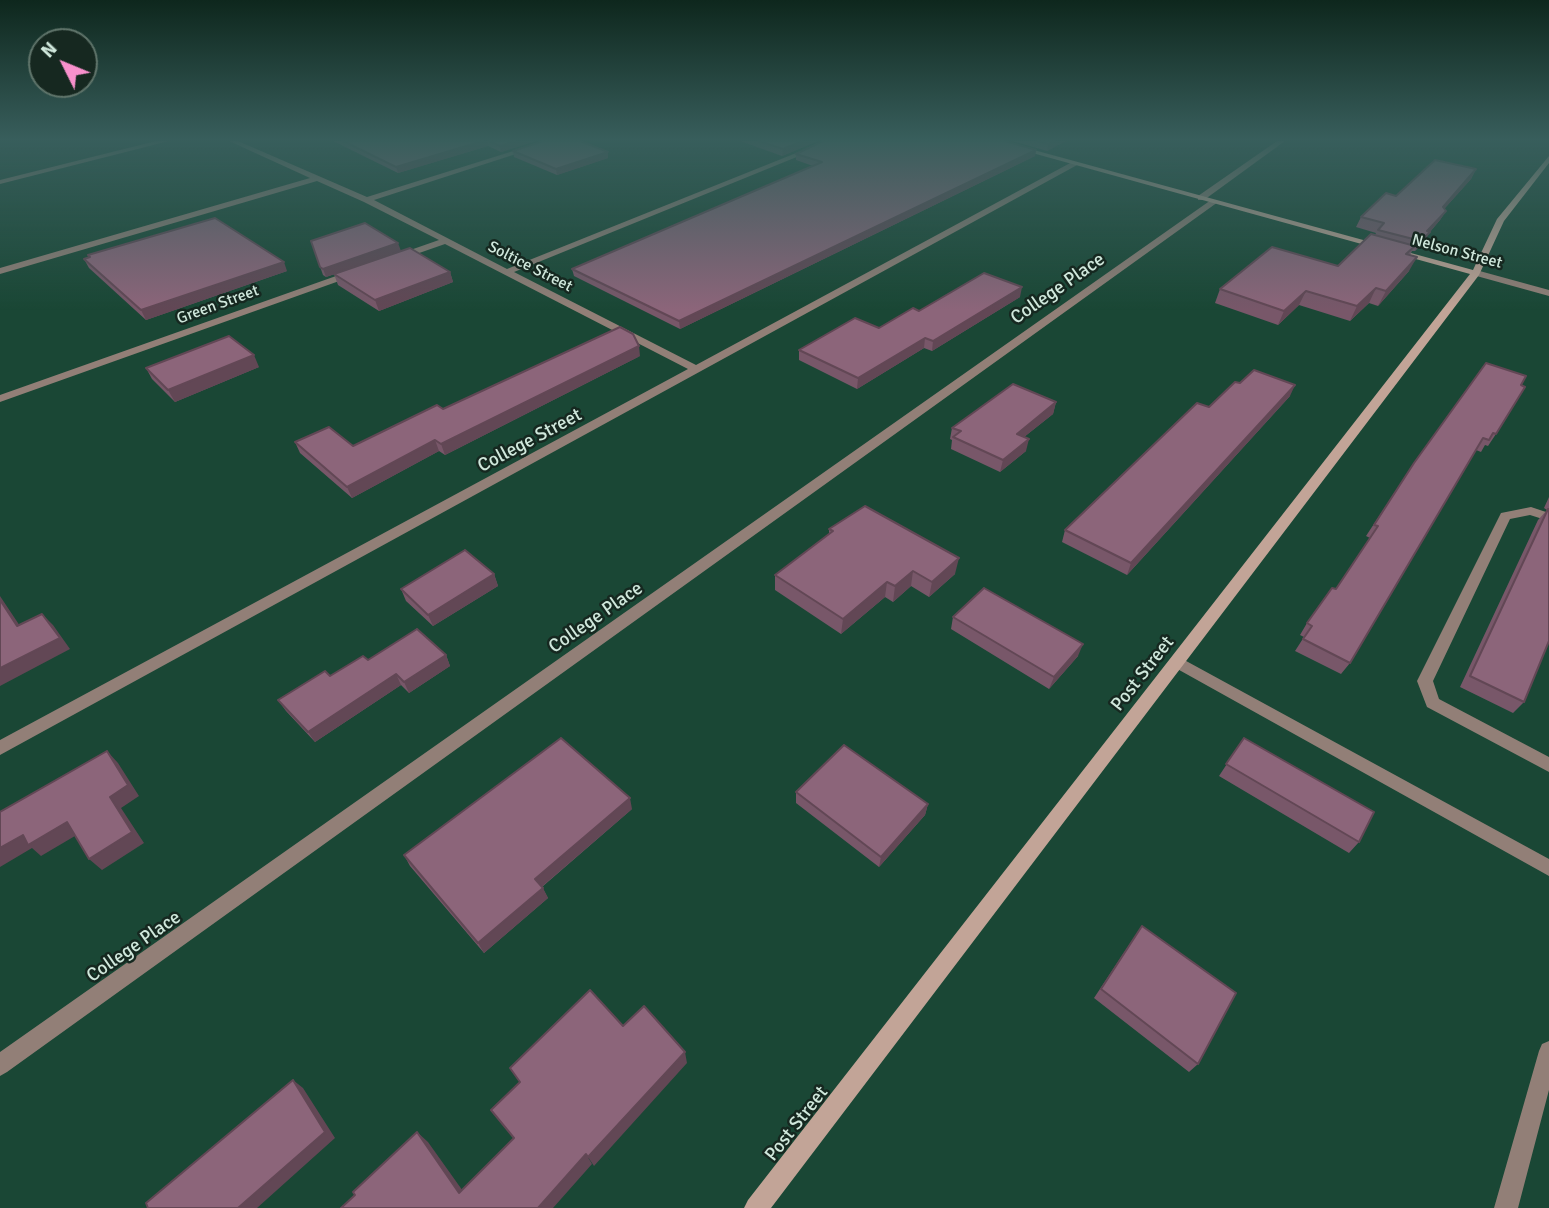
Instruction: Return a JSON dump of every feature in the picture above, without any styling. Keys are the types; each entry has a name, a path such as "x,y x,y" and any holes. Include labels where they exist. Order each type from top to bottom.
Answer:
{"main road":[{"name":"Nelson Street","path":"1197,197 1476,273"},
{"name":"Post Street","path":"756,1208 1476,273 1500,221 1518,197"}],"street":[{"path":"0,271 252,197"},
{"name":"Soltice Street","path":"361,197 509,271 697,370"},
{"path":"367,200 375,197"},
{"path":"509,271 693,197"},
{"name":"College Street","path":"0,748 1014,197"},
{"path":"1207,200 1210,197"},
{"name":"College Place","path":"0,1065 1207,200"},
{"path":"382,264 447,240"},
{"name":"Green Street","path":"0,399 368,268"},
{"name":"Nelson Street","path":"1476,273 1549,293"},
{"path":"1549,517 1531,511 1505,516 1425,681 1432,703 1549,765"},
{"path":"1177,662 1549,868"},
{"path":"1506,1208 1549,1052"}],"building":[{"path":"739,197 937,197 679,321 572,269"},
{"path":"1381,197 1451,197 1443,207 1446,211 1421,241 1378,230 1384,223 1361,217"},
{"path":"215,218 284,262 141,310 84,259 90,257 88,255"},
{"path":"365,223 398,243 323,269 320,267 311,241"},
{"path":"1371,234 1415,246 1406,254 1417,257 1386,291 1376,288 1357,306 1306,291 1284,311 1220,289 1272,247 1338,266"},
{"path":"410,248 450,272 375,300 334,274"},
{"path":"984,273 1022,287 933,341 925,338 858,378 799,350 855,318 879,328 913,308 919,311"},
{"path":"620,327 633,334 639,346 441,444 435,440 347,487 295,442 329,427 353,446 437,405 443,409"},
{"path":"229,336 254,355 168,390 146,368"},
{"path":"1486,363 1526,376 1521,385 1525,387 1496,434 1493,433 1489,440 1483,438 1350,663 1303,639 1312,626 1307,623 1332,588 1336,589 1378,526 1374,525 1414,463"},
{"path":"1254,370 1295,385 1131,563 1065,530 1197,403 1209,407 1235,382 1240,383"},
{"path":"1013,384 1056,402 1017,434 1029,439 1003,460 953,437 961,431 952,428"},
{"path":"865,506 959,558 932,582 913,571 895,586 887,582 843,619 775,575 833,531 829,529"},
{"path":"1548,509 1549,641 1524,702 1470,676"},
{"path":"465,550 494,574 428,615 401,589"},
{"path":"984,588 1083,644 1054,677 953,617"},
{"path":"0,600 17,626 42,614 60,638 0,668"},
{"path":"417,629 446,655 404,682 396,674 308,732 278,700 325,671 330,676 363,656 368,660"},
{"path":"561,738 630,798 535,879 543,888 478,943 404,855"},
{"path":"1244,738 1374,812 1359,842 1226,764"},
{"path":"844,745 928,804 881,857 796,792"},
{"path":"107,751 128,785 110,797 132,832 89,859 67,822 28,845 23,835 0,848 0,812"},
{"path":"1142,926 1236,993 1198,1064 1101,989"},
{"path":"590,990 623,1026 644,1006 685,1052 538,1208 341,1208 355,1195 353,1192 417,1132 459,1193 514,1138 491,1110 520,1082 510,1068"},
{"path":"293,1080 325,1132 238,1208 148,1208 146,1203"}]}
